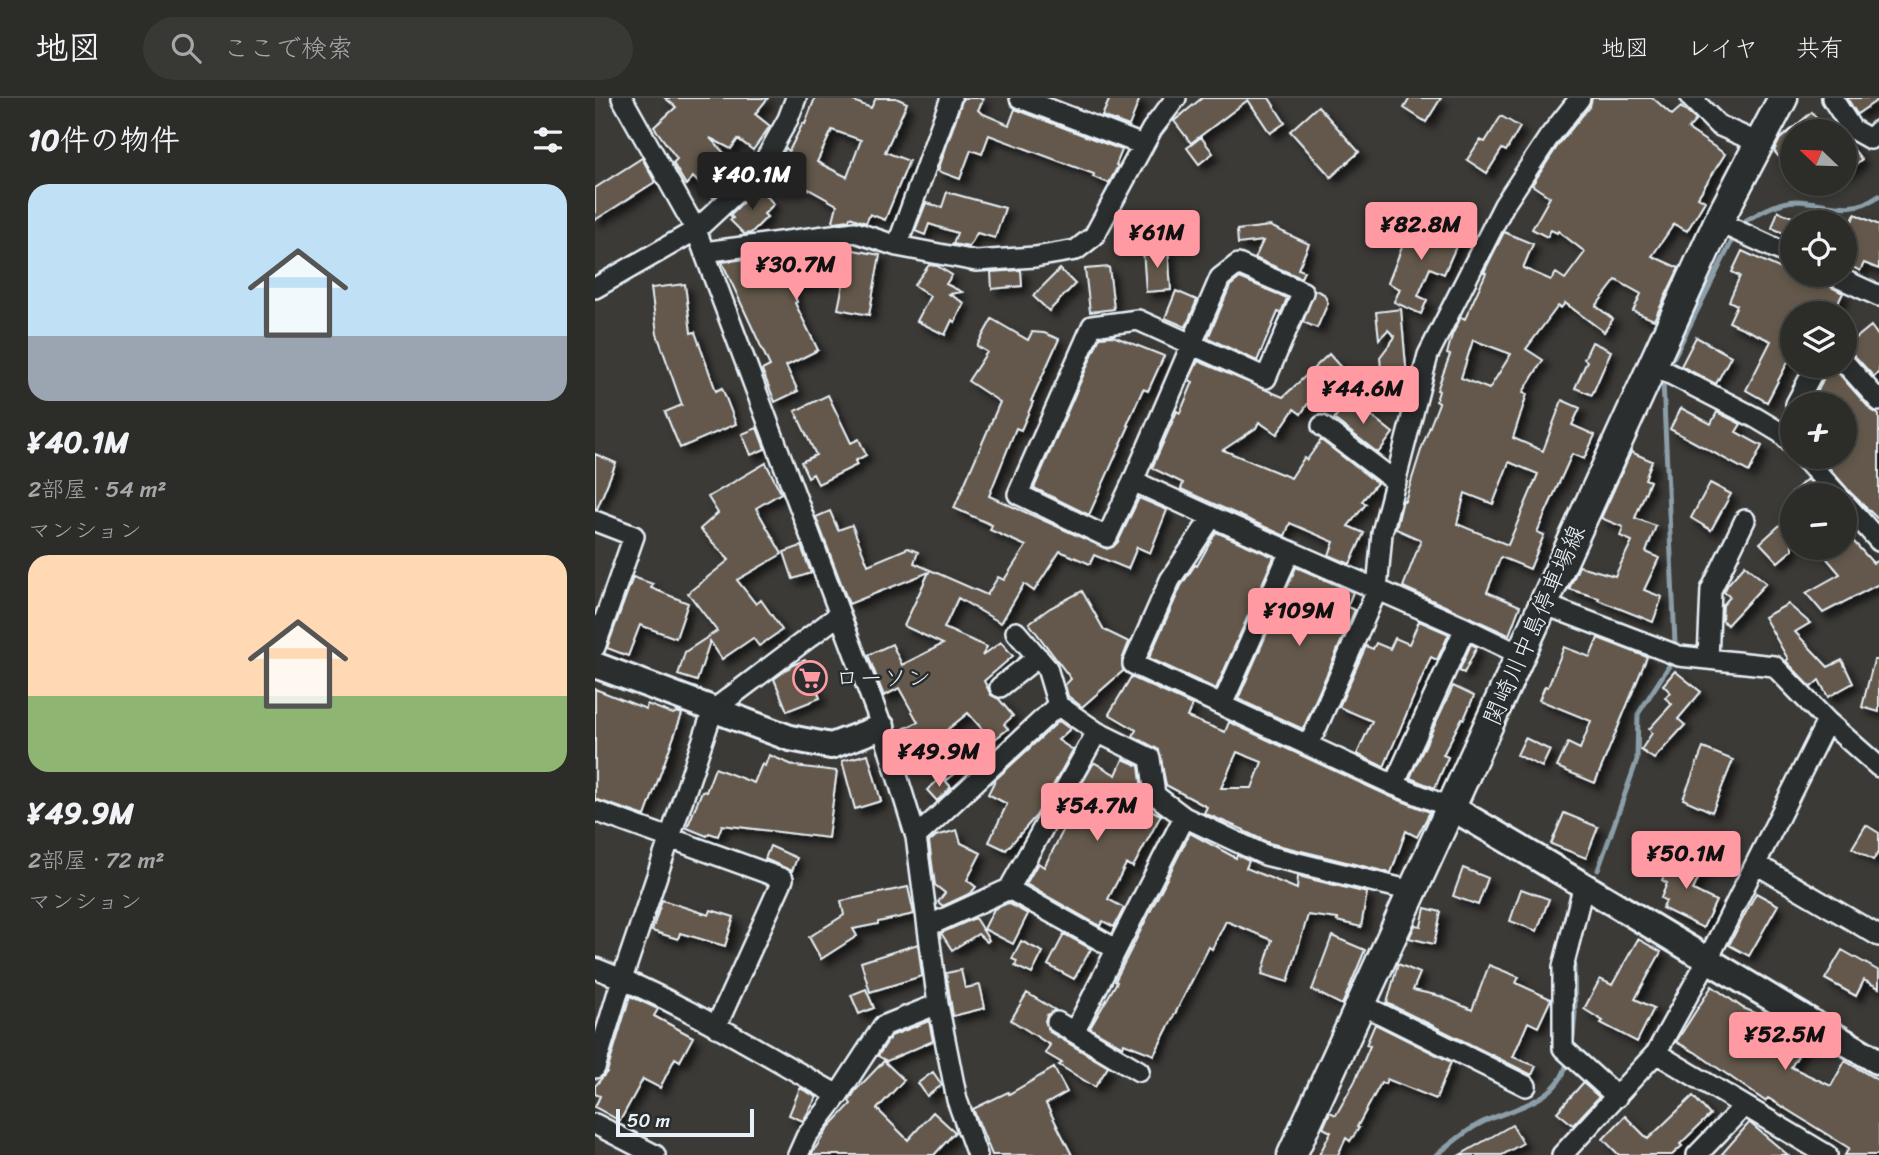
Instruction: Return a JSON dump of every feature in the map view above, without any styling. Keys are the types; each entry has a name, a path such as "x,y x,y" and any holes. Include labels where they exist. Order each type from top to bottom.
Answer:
{"main road":[{"name":"関崎川中島停車場線","path":"1292,1155 1718,222 1783,98"}],"street":[{"path":"622,98 697,230 882,727 916,837 938,1004 957,1100 977,1155"},
{"path":"595,288 697,230 740,189 765,160 788,119 796,98"},
{"path":"897,246 951,98"},
{"path":"1020,98 1143,145"},
{"path":"704,252 855,232 897,246 977,261 1035,257 1076,250 1094,236 1152,129 1176,98"},
{"path":"1309,745 1377,590 1382,533 1428,355 1504,205 1549,137 1580,98"},
{"path":"1691,98 1719,125 1759,143"},
{"path":"1832,98 1852,129 1870,139 1879,130"},
{"path":"1718,222 1780,250"},
{"path":"1191,344 1138,320 1091,326 1018,494 1107,537 1133,481 1191,344 1220,278 1238,264 1303,292 1266,378 1191,344"},
{"path":"1857,286 1879,296"},
{"path":"1653,365 1780,434"},
{"path":"1857,376 1879,401"},
{"path":"1322,426 1396,482"},
{"path":"1814,469 1827,483"},
{"path":"1133,481 1519,654"},
{"path":"1857,516 1879,541"},
{"path":"1212,517 1170,580 1133,664 1394,785 1452,808 1584,884 1707,961 1879,1062"},
{"path":"1708,659 1711,590 1745,520"},
{"path":"595,521 634,536 595,648"},
{"path":"1222,705 1290,551"},
{"path":"1543,604 1679,656 1774,666 1827,721 1878,764"},
{"path":"595,1068 622,979 713,710 840,614"},
{"path":"1394,785 1465,628"},
{"path":"1016,632 1047,668 1058,705 1097,732 1150,758 1155,795 1184,817 1265,855 1412,891"},
{"path":"1000,687 1038,657"},
{"path":"595,665 790,738 831,746 882,727"},
{"path":"916,837 1058,705"},
{"path":"1562,1155 1656,1053 1707,961 1827,721"},
{"path":"928,926 1009,889 1097,732"},
{"path":"595,811 783,879 716,1027"},
{"path":"1139,1071 1066,1027 1116,949 1184,817"},
{"path":"1756,864 1879,936"},
{"path":"1584,884 1563,967 1563,1048 1617,1097"},
{"path":"1009,889 1116,949"},
{"path":"595,968 716,1027 838,1095"},
{"path":"799,1155 806,1137 838,1095 883,1027 938,1004"},
{"path":"1361,1004 1526,1086"},
{"path":"1656,1053 1828,1155"},
{"path":"1697,1155 1744,1106"},
{"path":"595,1124 655,1155"}],"building":[{"path":"665,98 768,98 755,114 770,126 753,150 738,139 731,149 710,138 727,156 720,167 732,179 713,197 693,177 686,185 673,163 677,159 654,127 676,107"},
{"path":"815,98 846,98 871,108 876,98 896,98 907,103 885,152 909,161 885,220 870,214 866,223 850,217 849,220 835,222 833,221 837,205 778,172 781,156 786,148 789,151 803,123 805,124","holes":["832,130 861,140 847,177 817,162"]},
{"path":"963,98 984,98 978,110 1009,125 1015,109 1122,150 1116,165 1118,166 1109,183 1093,177 1094,174 989,135 982,154 971,150 960,179 938,171"},
{"path":"1110,98 1140,98 1129,126 1102,116"},
{"path":"1202,98 1269,98 1285,123 1270,133 1248,100 1191,143 1174,121"},
{"path":"1410,98 1441,98 1426,122 1404,108"},
{"path":"1592,98 1653,98 1672,115 1681,107 1696,120 1688,129 1725,154 1698,197 1705,201 1687,231 1674,224 1652,256 1679,268 1654,320 1633,311 1641,294 1616,280 1596,306 1613,319 1604,332 1565,303 1561,308 1558,306 1526,349 1543,360 1523,392 1527,394 1513,438 1543,451 1562,400 1580,408 1572,425 1595,435 1584,459 1572,454 1537,532 1544,535 1530,569 1501,557 1487,592 1520,606 1509,635 1403,587 1421,540 1396,529 1403,500 1405,501 1439,403 1436,401 1437,390 1450,355 1447,354 1452,335 1461,317 1465,319 1504,232 1533,244 1523,268 1551,280 1556,273 1565,279 1585,252 1558,231 1557,233 1551,230 1547,237 1532,229 1550,197 1532,185 1559,144 1590,106","holes":["1473,340 1511,354 1489,389 1461,378","1509,462 1538,474 1508,545 1457,524 1465,493 1493,504"]},
{"path":"1847,98 1879,98 1879,99 1857,114"},
{"path":"1318,106 1359,152 1331,177 1290,131"},
{"path":"1812,112 1817,119 1804,119"},
{"path":"1501,116 1520,127 1506,151 1502,149 1487,173 1467,160 1480,140 1485,142"},
{"path":"1201,137 1213,153 1199,164 1187,148"},
{"path":"1780,139 1780,158 1774,151"},
{"path":"642,158 655,182 595,220 595,188"},
{"path":"758,187 774,204 764,214 767,217 751,233 744,234 730,220 733,218 730,215"},
{"path":"947,192 1005,208 995,238 977,233 969,247 953,244 957,233 929,224 925,235 915,231 926,203 942,207"},
{"path":"1778,211 1780,212 1780,232 1772,228"},
{"path":"1857,215 1879,225 1879,269 1864,263 1860,271 1857,269"},
{"path":"1413,219 1441,231 1442,227 1461,235 1444,274 1430,268 1418,296 1427,300 1421,314 1394,302 1400,289 1388,283"},
{"path":"1270,226 1309,244 1298,269 1304,271 1301,278 1255,258 1263,241 1238,244 1237,230"},
{"path":"838,247 880,255 869,315 838,309 845,275 791,287 797,302 795,303 818,350 786,366 798,391 775,402 762,370 770,366 722,262 786,254 787,257"},
{"path":"1168,247 1171,290 1146,292 1143,249"},
{"path":"1742,251 1780,269 1780,287 1831,287 1843,293 1839,301 1780,301 1780,377 1767,402 1746,390 1771,341 1729,322 1737,305 1729,301 1740,276 1732,272"},
{"path":"929,265 937,266 952,275 946,284 962,292 949,294 964,303 945,335 917,321 930,296 914,285"},
{"path":"1109,267 1114,309 1090,312 1085,269"},
{"path":"1060,269 1075,284 1049,311 1033,296"},
{"path":"1021,270 1022,286 992,289 991,272"},
{"path":"1240,278 1287,298 1281,313 1278,312 1257,361 1208,338 1230,286"},
{"path":"685,284 691,333 695,332 716,391 722,388 736,424 680,448 665,412 682,405 657,334 651,288"},
{"path":"1315,290 1324,294 1328,303 1317,328 1303,322"},
{"path":"1176,291 1197,300 1186,327 1165,318"},
{"path":"1401,309 1407,377 1382,380 1380,357 1395,337 1388,330 1379,339 1376,312"},
{"path":"992,319 1028,340 1032,332 1059,339 1021,430 1016,428 989,496 1107,549 1118,542 1139,498 1167,510 1150,553 1137,547 1128,569 1094,555 1090,564 1060,551 1034,591 1024,584 1001,623 958,598 944,628 987,647 982,656 1001,642 1013,656 984,681 991,695 999,699 1013,716 1004,724 1008,729 995,739 991,735 989,737 968,713 947,730 971,760 947,780 920,746 907,752 897,732 918,722 899,688 884,696 868,655 892,644 902,665 943,644 904,626 929,572 849,604 816,517 830,511 838,530 852,525 868,565 908,548 918,552 914,563 987,595 998,577 1004,580 1026,546 990,530 992,525 954,508 1000,402 968,381 987,352 977,346"},
{"path":"1871,326 1879,337 1879,372 1874,377 1857,358 1857,337"},
{"path":"1113,336 1164,356 1148,391 1143,389 1089,515 1034,488 1100,337"},
{"path":"1696,337 1731,356 1716,384 1681,366"},
{"path":"1592,342 1611,351 1592,395 1575,388"},
{"path":"1329,354 1344,371 1324,390 1320,385 1301,414 1294,409 1277,434 1259,422 1256,428 1223,450 1291,478 1304,458 1307,460 1321,440 1377,483 1362,501 1366,504 1348,526 1364,533 1350,564 1329,555 1334,542 1290,523 1285,536 1181,489 1183,483 1152,468 1177,411 1180,413 1193,382 1189,380 1198,361 1283,397"},
{"path":"1824,378 1843,378 1855,392 1817,392"},
{"path":"1857,394 1879,415 1879,520 1857,499 1857,483 1842,483 1830,469 1857,469"},
{"path":"828,395 851,443 859,439 866,455 855,461 857,465 818,484 813,474 808,477 801,462 816,455 795,411"},
{"path":"1349,398 1393,433 1378,453 1334,419"},
{"path":"1681,408 1711,424 1717,412 1741,424 1736,432 1762,446 1749,472 1670,429"},
{"path":"757,428 765,449 751,455 742,434"},
{"path":"1631,452 1652,461 1645,479 1650,481 1635,518 1656,526 1646,552 1659,558 1644,590 1662,597 1653,622 1598,600 1599,598 1569,589 1579,566 1615,576 1632,541 1620,536 1623,527 1601,518"},
{"path":"595,454 616,463 597,509 595,509"},
{"path":"766,463 781,493 756,508 782,554 737,580 756,604 761,600 782,630 759,646 753,638 722,659 710,641 697,681 678,675 685,652 717,631 688,593 729,560 700,529 718,513 708,497"},
{"path":"1710,483 1731,494 1711,530 1691,518"},
{"path":"1780,525 1780,560 1778,562 1760,543"},
{"path":"1216,532 1274,557 1216,689 1149,658 1181,586 1195,565 1197,566"},
{"path":"1857,545 1873,563 1879,560 1879,584 1823,613 1806,593 1840,574 1828,560 1857,560"},
{"path":"801,546 811,573 793,579 784,552"},
{"path":"1745,565 1766,583 1727,625 1722,620 1723,605 1730,597 1724,592"},
{"path":"1296,567 1353,592 1347,607 1355,610 1303,729 1238,699"},
{"path":"633,577 653,584 651,588 688,603 676,638 640,625 628,656 607,648"},
{"path":"1082,591 1104,630 1129,642 1122,660 1123,671 1082,707 1068,696 1065,685 1071,679 1029,623"},
{"path":"1788,604 1810,623 1795,632 1828,667 1842,660 1853,683 1828,697 1819,680 1811,687 1786,661 1788,659 1764,617"},
{"path":"1419,621 1449,634 1437,660 1431,657 1429,661 1384,767 1357,754 1372,721 1339,707 1366,646 1373,649 1376,643 1390,649 1395,638 1409,644"},
{"path":"1598,638 1647,657 1595,783 1557,767 1568,743 1580,749 1591,721 1539,700 1545,686 1548,687 1564,647 1590,657"},
{"path":"1471,644 1477,647 1464,673 1459,671"},
{"path":"805,660 820,698 787,711 774,679"},
{"path":"1874,660 1879,660 1879,712 1862,707"},
{"path":"1675,671 1701,692 1678,719 1685,725 1654,759 1641,750 1652,733 1649,729 1672,704 1665,698 1670,692 1663,685"},
{"path":"1131,677 1192,705 1187,717 1225,732 1229,722 1389,796 1430,812 1417,837 1406,831 1391,873 1269,843 1204,813 1207,807 1166,785 1159,750 1133,736 1136,730 1109,714","holes":["1237,752 1262,762 1252,788 1221,788"]},
{"path":"1453,686 1474,696 1443,755 1448,757 1435,788 1410,778"},
{"path":"595,689 646,709 647,704 673,714 682,714 645,816 595,799"},
{"path":"1059,721 1070,729 1058,740 1073,750 1036,816 1006,850 989,842 1007,804 988,794 995,780"},
{"path":"1525,738 1550,750 1542,767 1517,755"},
{"path":"1703,748 1733,760 1712,812 1683,799"},
{"path":"868,754 881,801 855,809 842,761"},
{"path":"769,755 795,766 837,771 828,838 722,825 718,836 709,833 707,836 687,828 715,768 754,783"},
{"path":"1123,759 1139,766 1143,798 1140,805 1161,815 1133,867 1126,864 1108,899 1124,908 1114,927 1103,921 1100,926 1026,884 1038,863 1044,867 1064,829 1058,826 1093,764 1116,775"},
{"path":"942,777 951,787 937,801 927,790"},
{"path":"1564,813 1598,827 1586,858 1551,844"},
{"path":"1866,825 1879,833 1879,852 1873,860 1852,848"},
{"path":"957,830 961,843 981,853 967,880 976,887 971,893 943,906 938,902 945,893 935,885 929,842 936,836"},
{"path":"1190,833 1236,858 1237,855 1249,861 1246,868 1297,889 1298,876 1367,893 1361,927 1337,921 1338,919 1308,915 1288,982 1262,974 1272,940 1226,921 1212,949 1209,947 1154,1055 1124,1043 1123,1047 1090,1028 1117,982 1115,981"},
{"path":"770,846 797,858 792,871 765,859"},
{"path":"1676,851 1705,864 1693,890 1716,901 1703,928 1662,908 1666,901 1661,898 1667,883 1662,880"},
{"path":"1463,868 1488,878 1478,905 1453,896"},
{"path":"908,887 914,914 853,929 857,936 821,959 809,937 844,915 841,901"},
{"path":"1521,889 1549,899 1537,931 1510,921"},
{"path":"1756,893 1778,905 1749,956 1729,945"},
{"path":"662,900 709,915 711,910 734,917 725,946 680,933 678,939 652,931"},
{"path":"1008,903 1028,914 1013,944 984,929 994,909"},
{"path":"1425,908 1441,912 1434,944 1409,938 1415,925 1421,926"},
{"path":"975,918 989,940 987,942 978,934 952,950 941,933"},
{"path":"1064,934 1091,949 1074,979 1048,965"},
{"path":"1332,936 1365,950 1342,1005 1312,990"},
{"path":"1638,939 1661,952 1635,999 1654,1008 1637,1042 1601,1023 1603,1021 1584,1009 1600,979 1612,985"},
{"path":"1021,941 1043,952 1032,974 1015,966 1017,961 1012,959"},
{"path":"918,944 922,976 870,992 861,962"},
{"path":"1842,950 1879,971 1879,988 1864,980 1856,996 1825,979"},
{"path":"1398,964 1420,973 1413,990 1440,996 1472,1010 1489,965 1519,977 1516,983 1551,999 1538,1027 1528,1022 1513,1057 1536,1066 1532,1075 1387,1003"},
{"path":"961,970 965,988 980,985 985,1008 953,1016 946,973"},
{"path":"1712,986 1743,1008 1783,1024 1808,1039 1791,1067 1831,1086 1845,1061 1879,1081 1879,1155 1845,1155 1849,1148 1768,1098 1765,1101 1695,1052 1676,1042"},
{"path":"866,989 874,1008 859,1014 851,995"},
{"path":"1027,993 1055,1010 1047,1015 1045,1021 1050,1032 1108,1067 1095,1087 1059,1065 1062,1063 1045,1053 1050,1045 1011,1020"},
{"path":"630,996 658,1009 654,1016 693,1037 680,1061 675,1058 660,1088 643,1079 620,1121 595,1107 600,1096 595,1094 595,1086 607,1072"},
{"path":"929,1021 933,1041 887,1061 878,1056 891,1036"},
{"path":"1375,1024 1451,1062 1436,1099 1387,1079 1385,1084 1381,1083 1357,1127 1359,1128 1350,1141 1346,1138 1338,1155 1319,1155 1331,1132 1323,1128 1330,1112 1336,1115 1355,1081 1370,1046 1366,1045"},
{"path":"884,1061 904,1080 877,1109 908,1140 933,1112 955,1132 934,1155 811,1155 829,1127 851,1104 849,1101 856,1090"},
{"path":"1054,1068 1067,1092 1046,1104 1072,1155 992,1155 973,1109 1008,1092 1009,1094"},
{"path":"933,1072 942,1085 927,1096 918,1083"},
{"path":"1583,1083 1599,1097 1573,1125 1557,1112"},
{"path":"800,1088 817,1097 803,1121 789,1115"},
{"path":"1693,1096 1710,1115 1672,1155 1619,1155 1603,1139 1625,1116 1648,1139"},
{"path":"1750,1123 1788,1155 1721,1155"},
{"path":"1512,1125 1523,1143 1502,1155 1460,1155"}],"waterway":[{"path":"1745,221 1790,201 1848,207 1879,196"},
{"path":"1674,357 1733,239"},
{"path":"1663,381 1675,643"},
{"path":"1598,870 1637,760 1638,714 1669,666"},
{"path":"1573,1037 1574,963"},
{"path":"1436,1155 1475,1126 1544,1095 1562,1076 1567,1063"}],"place":[{"name":"ローソン","path":"810,678"}]}
